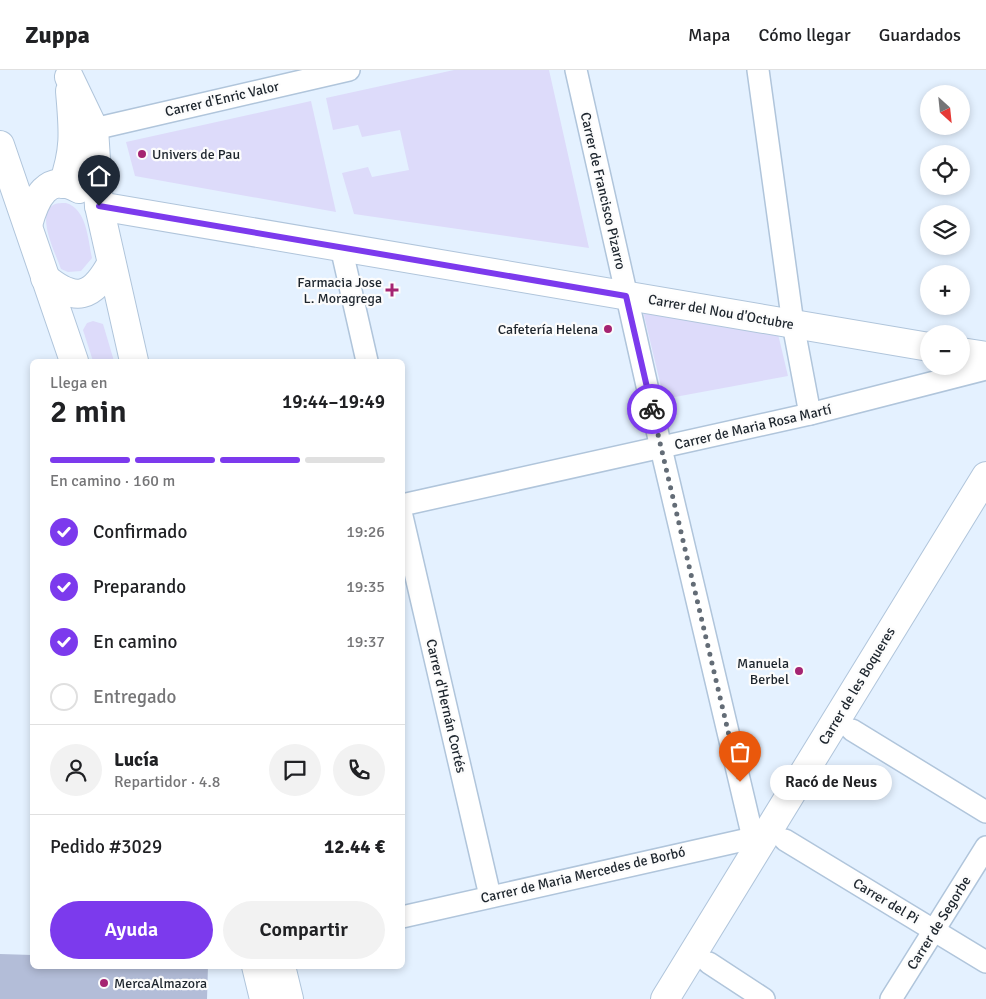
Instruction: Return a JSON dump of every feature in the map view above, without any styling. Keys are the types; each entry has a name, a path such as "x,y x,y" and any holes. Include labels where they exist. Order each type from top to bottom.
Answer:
{"street":[{"name":"Carrer d'Enric Valor","path":"94,128 304,75 349,70"},
{"name":"Carrer de Francisco Pizarro","path":"576,70 660,448 767,838"},
{"path":"758,70 792,324 810,414"},
{"path":"69,73 94,128 99,206 134,359"},
{"path":"63,184 74,145 69,73"},
{"path":"0,145 73,359"},
{"path":"28,225 34,205 42,191 57,183 73,185 86,193 99,206"},
{"name":"Carrer del Nou d'Octubre","path":"99,206 920,345"},
{"path":"341,247 367,359"},
{"path":"45,278 58,288 71,294 88,293 103,279 111,264"},
{"path":"970,353 986,356"},
{"name":"Carrer de Maria Rosa Martí","path":"405,504 810,414 986,369"},
{"name":"Carrer de les Boqueres","path":"665,999 767,838 986,476"},
{"name":"Carrer de les Boqueres","path":"688,999 709,963 767,838 852,730 986,512"},
{"name":"Carrer d'Hernán Cortés","path":"405,529 490,896"},
{"path":"852,730 986,812"},
{"name":"Carrer de Maria Mercedes de Borbó","path":"405,916 490,896 767,838"},
{"name":"Carrer del Pi","path":"767,838 934,930 986,962"},
{"name":"Carrer de Segorbe","path":"891,999 986,847"},
{"path":"709,963 764,999"},
{"path":"257,969 264,999"},
{"path":"282,969 289,999"}],"shaded area":[{"path":"454,70 549,70 589,248 354,214 342,173 368,167 372,177 409,170 400,130 362,137 358,125 333,130 326,98"},
{"path":"311,101 336,212 135,176 126,142"},
{"path":"66,203 73,206 78,212 88,234 92,258 81,271 68,272 61,269 46,225 46,216 49,209 56,204"},
{"path":"642,307 778,334 788,376 664,399"},
{"path":"93,321 103,324 113,359 92,359 83,330 87,323"}],"building":[{"name":"MercaAlmazora","path":"0,954 30,955 30,969 208,969 207,999 0,999"}],"way so far":[{"path":"652,409 740,782"}],"place":[{"name":"Univers de Pau","path":"142,154"},
{"name":"Farmacia Jose L. Moragrega","path":"392,290"},
{"name":"Cafetería Helena","path":"608,329"},
{"name":"Manuela Berbel","path":"799,671"},
{"name":"Racó de Neus","path":"740,782"},
{"name":"MercaAlmazora","path":"104,983"}],"route":[{"path":"99,206 626,296 652,409"}]}
